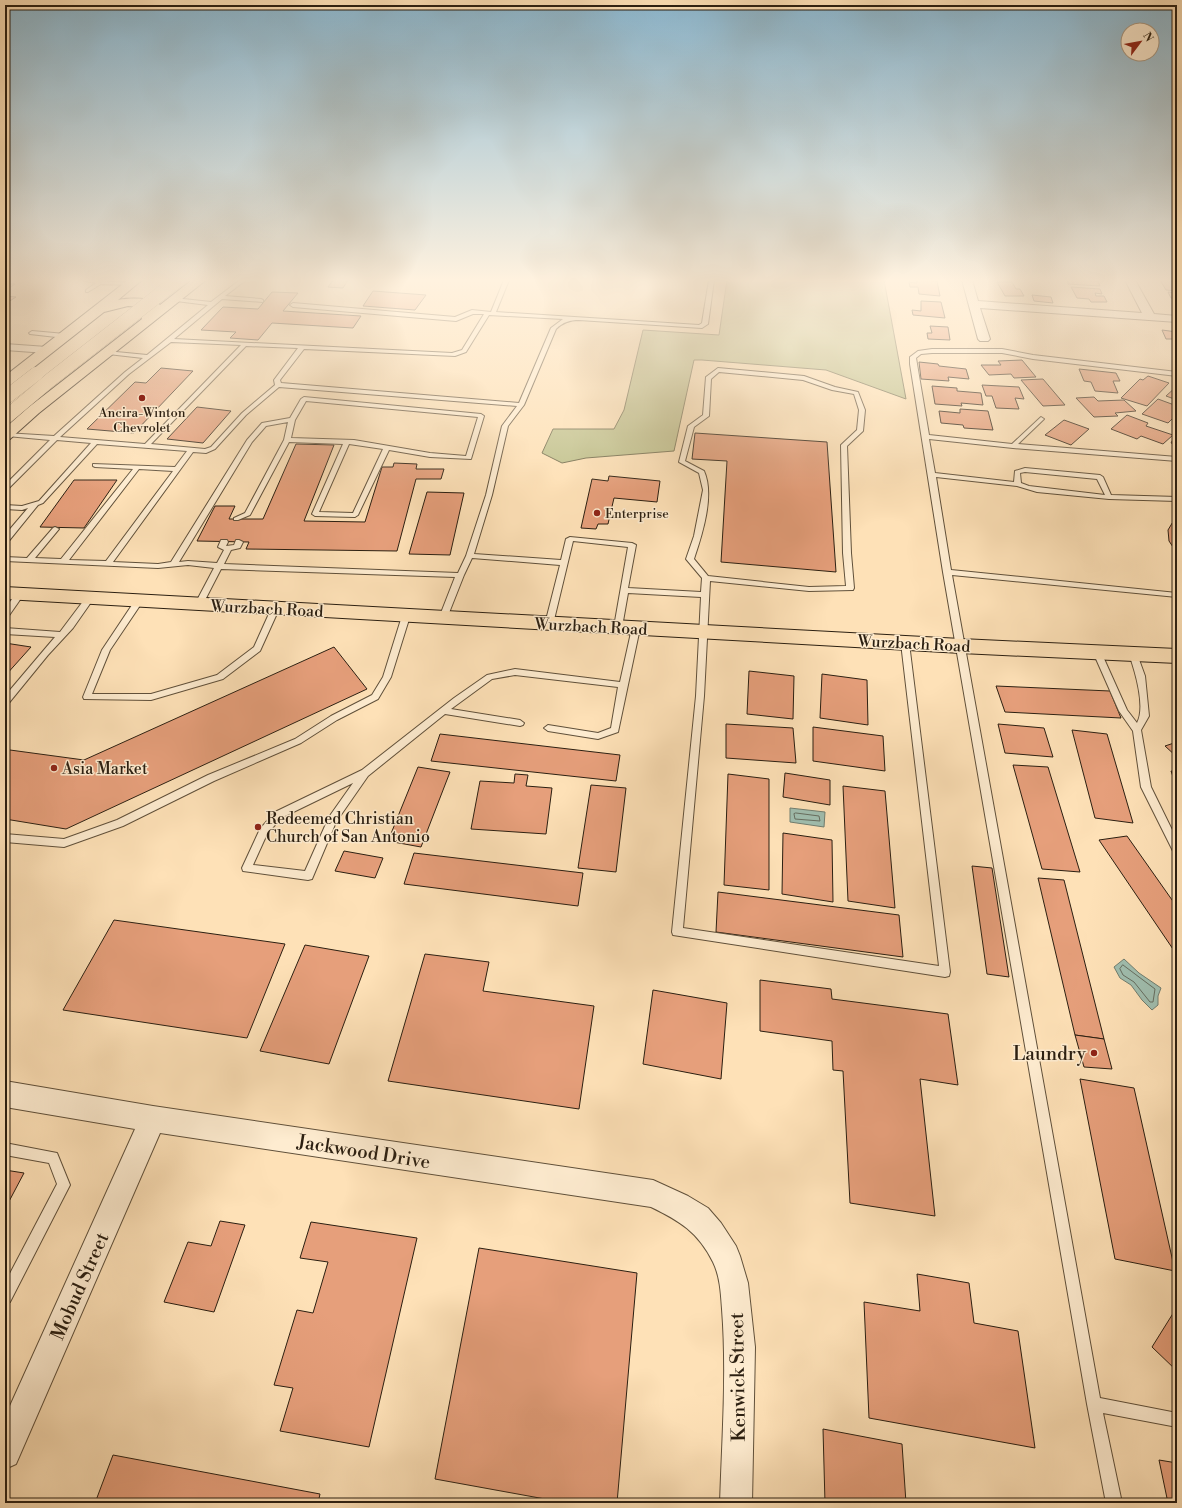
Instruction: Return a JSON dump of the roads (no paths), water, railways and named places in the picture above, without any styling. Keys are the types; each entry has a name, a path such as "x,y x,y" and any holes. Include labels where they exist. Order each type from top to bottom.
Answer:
{"main road":[{"path":"5,383 61,350"},
{"path":"5,418 90,350"},
{"path":"6,435 34,410 108,352"},
{"path":"5,398 57,353"},
{"name":"Wurzbach Road","path":"13,594 961,646 1177,656"}],"street":[{"path":"34,350 57,353"},
{"name":"Jackwood Drive","path":"5,1094 153,1119 653,1194 698,1218 711,1233"},
{"name":"Mobud Street","path":"5,1453 153,1119"},
{"name":"Kenwick Street","path":"711,1233 726,1256 734,1283 740,1347 736,1503"}],"lane":[{"path":"5,489 66,427 126,373 157,350"},
{"path":"146,446 239,350"},
{"path":"278,385 277,380 299,350"},
{"path":"366,350 453,355 464,350"},
{"path":"444,618 460,575 470,556 489,495 505,426 521,405 544,350"},
{"path":"1114,1503 1094,1404 961,646 951,599 933,475 913,357 920,352 932,351 1002,351 1033,357 1177,374"},
{"path":"108,352 148,357"},
{"path":"706,578 809,590 850,588 847,553 844,445 860,431 862,410 856,393 834,389 804,378 718,370 708,378 706,416 691,426 682,462 702,472 706,490 698,536 690,559 706,578 700,696 677,932 945,972 905,643"},
{"path":"6,435 206,451 213,448 244,414 278,385 521,405"},
{"path":"236,519 250,516 287,440 292,420 304,399 481,416 469,458 430,455 387,447 347,442 287,440"},
{"path":"1013,446 1041,419"},
{"path":"174,564 249,441 264,424 292,420"},
{"path":"927,437 1013,446 1177,459"},
{"path":"5,507 22,508 41,502 95,442"},
{"path":"347,442 314,514 355,515 387,447"},
{"path":"108,564 191,450"},
{"path":"95,465 176,469"},
{"path":"64,562 136,468"},
{"path":"1018,484 1016,472 1025,470 1100,477 1110,497"},
{"path":"933,475 1018,484 1037,490 1110,497 1177,499"},
{"path":"5,540 35,504"},
{"path":"29,560 55,528"},
{"path":"548,728 598,736 615,730 623,685 627,628 624,590 632,545 570,538 549,624"},
{"path":"224,542 222,547 228,549 237,546 239,542"},
{"path":"199,604 228,549"},
{"path":"470,556 564,563"},
{"path":"5,559 158,566 188,563 240,568 460,575"},
{"path":"947,572 1177,595"},
{"path":"624,590 705,595"},
{"path":"5,615 13,594"},
{"path":"5,702 45,653 62,635 90,598"},
{"path":"139,601 106,650 87,697 151,697 220,677 257,649 275,609"},
{"path":"5,838 64,844 120,822 210,778 298,741 334,718 375,697 387,677 406,616"},
{"path":"5,631 62,635"},
{"path":"1097,652 1124,711 1137,730 1146,787 1177,850"},
{"path":"1133,654 1141,676 1145,716 1137,730"},
{"path":"365,773 332,820 308,876 247,868 263,832 278,815 365,773 490,676 515,672 623,685"},
{"path":"444,711 520,723"},
{"path":"5,1148 53,1157 64,1184 5,1297"},
{"path":"1094,1404 1177,1420"}],"water":[{"path":"790,808 825,812 824,827 790,822"},
{"path":"1124,959 1139,973 1161,988 1158,996 1158,1005 1152,1010 1142,1000 1131,985 1120,978 1114,967"}],"place":[{"name":"Ancira-Winton Chevrolet","path":"142,398"},
{"name":"Enterprise","path":"597,513"},
{"name":"Asia Market","path":"54,768"},
{"name":"Redeemed Christian Church of San Antonio","path":"258,827"},
{"name":"Laundry","path":"1094,1053"}]}
